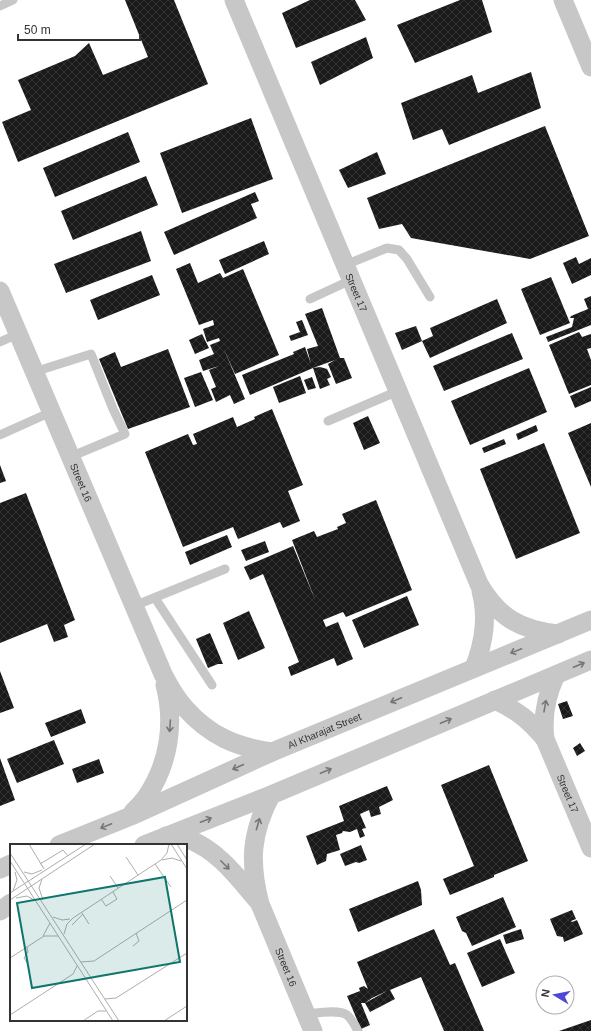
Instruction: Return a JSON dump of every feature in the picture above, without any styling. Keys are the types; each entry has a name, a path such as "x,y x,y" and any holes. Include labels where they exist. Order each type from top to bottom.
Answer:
{"street":[{"name":"Street 17","path":"234,0 479,584 483,598 485,626 481,648 474,668"},
{"path":"563,0 591,67"},
{"name":"Street 16","path":"0,291 163,674 184,707 198,722 215,734 233,743 252,749 272,752"},
{"name":"Street 17","path":"479,584 495,607 517,624 530,629 558,634"},
{"name":"Al Kharajat Street","path":"61,844 130,816 272,752 591,620"},
{"path":"146,844 270,795 591,660"},
{"name":"Street 16","path":"130,816 147,796 159,774 167,750 170,724 169,699 163,674"},
{"name":"Street 17","path":"545,739 545,705 551,684 556,675"},
{"name":"Street 17","path":"495,700 511,708 525,718 545,739 591,848"},
{"name":"Street 16","path":"270,795 263,809 254,840 253,856 256,888 260,904 310,1023"},
{"name":"Street 16","path":"166,836 188,839 216,855 260,904"},
{"path":"0,854 10,852"},
{"path":"0,869 10,864"},
{"path":"0,906 10,902"},
{"path":"0,911 10,903"}],"lane":[{"path":"0,6 13,0"},
{"path":"310,299 348,272 387,248 399,250 407,259 430,297"},
{"path":"0,342 18,334"},
{"path":"34,372 91,354 125,434 70,457"},
{"path":"328,421 398,391"},
{"path":"0,435 51,412"},
{"path":"134,606 225,569"},
{"path":"155,598 212,685"},
{"path":"310,1023 333,1011 347,1014 358,1031"}],"building":[{"path":"125,0 174,0 208,84 18,162 2,122 31,110 18,80 75,56 89,43 103,75 148,57"},
{"path":"310,0 355,0 366,20 296,48 282,13"},
{"path":"460,0 482,0 492,32 415,63 397,25"},
{"path":"366,37 373,58 320,85 311,62"},
{"path":"531,72 541,108 449,145 442,129 413,140 401,103 472,75 478,93"},
{"path":"251,118 273,179 182,213 160,153"},
{"path":"545,126 589,236 530,259 411,238 402,224 379,229 367,198"},
{"path":"128,132 140,162 55,197 43,168"},
{"path":"377,152 386,174 348,188 339,170"},
{"path":"146,176 158,205 73,240 61,211"},
{"path":"255,192 259,201 251,204 257,218 174,255 164,232"},
{"path":"141,231 151,261 66,293 54,264"},
{"path":"264,241 269,254 225,274 219,260"},
{"path":"576,257 579,264 591,258 591,275 572,284 563,263"},
{"path":"190,263 198,283 220,273 223,278 243,269 279,355 235,374 223,347 245,399 234,404 230,395 216,402 211,389 216,387 209,370 219,366 203,371 199,360 214,354 210,345 220,341 219,338 207,342 203,329 214,325 213,320 199,325 176,269"},
{"path":"152,275 160,295 98,320 90,300"},
{"path":"551,277 570,323 540,335 521,289"},
{"path":"591,296 591,325 548,342 546,337 572,327 574,318 570,318 571,316 588,309 584,299"},
{"path":"497,299 507,323 430,358 422,341 433,336 430,328"},
{"path":"322,308 340,358 344,358 352,378 336,384 328,364 335,360 250,395 242,375 294,354 293,352 305,347 311,364 307,349 318,346 305,314"},
{"path":"302,320 308,335 291,341 289,336 300,332 296,322"},
{"path":"416,326 422,341 402,350 395,333"},
{"path":"579,332 582,337 591,334 591,348 587,349 591,360 591,385 569,394 549,345"},
{"path":"512,333 523,359 444,391 433,366"},
{"path":"202,334 209,348 195,354 189,340"},
{"path":"168,349 190,407 128,429 99,359 115,352 121,367"},
{"path":"320,367 327,369 331,377 327,379 330,385 320,389 313,368"},
{"path":"529,368 547,412 470,445 451,401"},
{"path":"201,372 213,400 195,407 184,378"},
{"path":"300,376 306,393 279,403 273,387"},
{"path":"312,377 316,388 308,390 304,380"},
{"path":"591,387 591,401 575,408 570,396"},
{"path":"272,409 303,485 288,491 300,521 283,528 280,522 238,539 233,527 183,547 145,452 188,434 193,445 197,444 193,434 233,417 237,427"},
{"path":"368,416 380,443 364,450 353,423"},
{"path":"591,423 591,487 568,433"},
{"path":"536,425 538,431 518,440 516,434"},
{"path":"504,439 506,444 484,453 482,448"},
{"path":"544,443 580,533 516,559 480,469"},
{"path":"0,465 6,481 0,483"},
{"path":"26,493 75,620 64,625 68,637 54,642 47,624 0,643 0,503"},
{"path":"376,500 412,590 346,617 343,612 323,620 326,627 338,622 353,659 337,666 334,658 291,676 288,667 299,662 263,574 250,580 244,567 293,546 316,602 292,540 314,531 317,537 338,529 337,527 346,523 342,514"},
{"path":"227,535 232,547 190,565 185,552"},
{"path":"265,541 269,552 246,561 241,550"},
{"path":"407,596 419,625 364,648 352,620"},
{"path":"249,611 265,648 238,660 223,623"},
{"path":"210,633 223,664 218,664 208,668 196,639"},
{"path":"0,671 14,708 0,713"},
{"path":"567,701 573,716 563,719 558,704"},
{"path":"81,709 86,723 51,737 45,723"},
{"path":"54,740 64,764 17,783 7,759"},
{"path":"580,743 585,751 577,756 573,748"},
{"path":"0,758 15,800 0,806"},
{"path":"99,759 104,773 77,783 72,769"},
{"path":"489,765 528,861 450,895 443,879 474,866 441,785"},
{"path":"387,786 393,800 379,807 381,814 371,817 369,810 360,814 366,828 362,829 365,836 360,838 357,829 350,832 343,831 342,833 336,835 340,850 327,854 326,861 317,865 306,836 344,821 339,806"},
{"path":"361,845 367,860 345,866 340,854"},
{"path":"418,881 421,890 422,905 358,932 349,909"},
{"path":"503,897 516,927 472,946 466,933 462,931 456,917"},
{"path":"572,910 576,919 571,921 577,920 583,934 564,942 563,937 557,936 550,919"},
{"path":"434,929 450,965 455,963 484,1031 444,1031 421,977 390,990 395,999 370,1012 365,1003 361,1003 370,1025 361,1029 347,996 360,991 359,988 364,986 368,989 357,962","holes":["387,991 365,1003 372,998"]},
{"path":"521,929 524,939 506,944 503,935"},
{"path":"500,939 515,973 482,987 467,953"},
{"path":"591,1020 591,1031 559,1031"}]}
